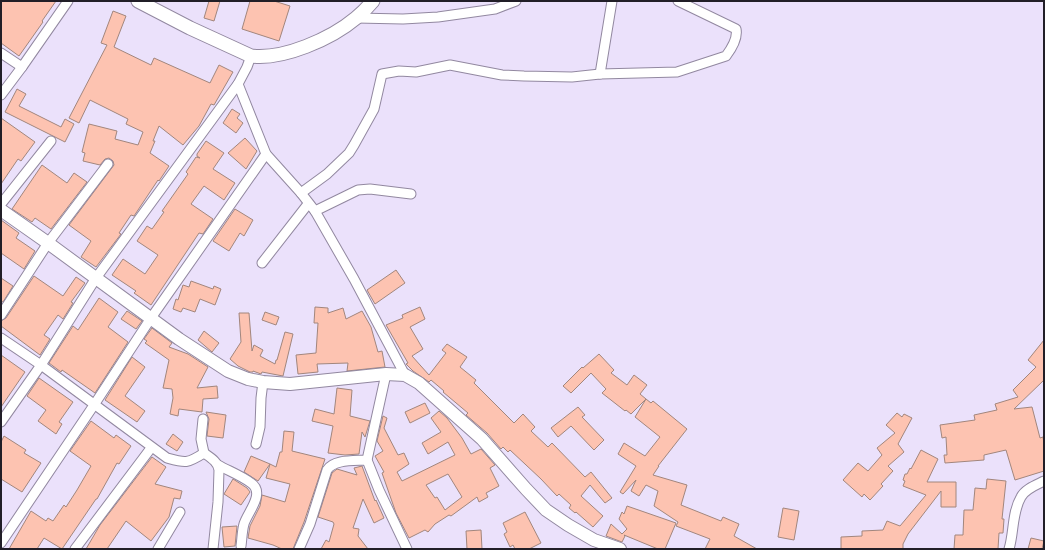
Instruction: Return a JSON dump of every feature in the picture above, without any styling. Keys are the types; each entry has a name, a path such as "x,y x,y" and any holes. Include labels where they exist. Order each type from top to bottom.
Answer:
{"main road":[{"path":"140,2 190,28 251,56 260,57 275,55 304,47 331,36 356,18 373,1"}],"street":[{"path":"1,95 68,1"},
{"path":"356,18 403,19 438,17 495,9 516,1"},
{"path":"600,74 612,1"},
{"path":"301,193 327,174 354,145 374,109 382,74 398,71 416,72 450,65 494,74 524,76 572,77 600,74 677,72 726,56 734,42 737,33 736,29 678,1"},
{"path":"1,53 22,67"},
{"path":"1,422 41,365 96,278 238,84 251,56"},
{"path":"238,84 266,154 315,211 354,279 405,375"},
{"path":"1,204 51,141"},
{"path":"1,543 151,318 266,154"},
{"path":"1,315 48,243 108,164"},
{"path":"315,211 358,190 370,189 411,194"},
{"path":"262,263 308,204"},
{"path":"1,210 178,339 228,371 248,379 290,384 386,374 405,375 419,383 482,439 546,510 594,540 620,549"},
{"path":"1,338 41,365 166,458 183,463 193,460 204,453"},
{"path":"386,374 367,460 379,490 407,549"},
{"path":"256,444 260,427 261,398 264,382"},
{"path":"203,419 201,439 204,453 218,465 253,483 256,490 256,499 244,523 241,546"},
{"path":"75,549 151,448"},
{"path":"299,549 310,524 327,470 330,465 367,460"},
{"path":"213,549 218,502 218,465"},
{"path":"1009,549 1016,511 1021,496 1032,486 1044,481"},
{"path":"158,549 180,512"}],"building":[{"path":"1,1 56,1 19,56 1,43"},
{"path":"209,1 220,1 214,21 204,18"},
{"path":"250,1 274,1 290,6 279,41 242,29"},
{"path":"113,11 126,16 114,47 151,65 154,58 210,83 219,65 233,72 214,105 211,104 199,126 183,145 159,126 150,153 169,166 134,216 131,215 119,233 121,234 96,267 81,257 91,241 69,225 114,165 113,161 109,158 105,159 100,165 83,161 85,153 82,152 89,124 117,131 115,139 138,145 143,132 126,124 128,119 90,100 79,123 69,118 107,45 101,43"},
{"path":"17,89 26,94 19,106 61,127 65,119 74,124 65,142 5,112"},
{"path":"232,109 240,114 237,118 243,123 236,133 223,123"},
{"path":"1,118 35,142 21,161 18,159 1,184"},
{"path":"245,138 257,151 246,169 228,153"},
{"path":"206,141 224,153 213,169 235,183 224,200 204,186 191,204 213,219 203,234 199,233 151,305 134,293 136,291 112,275 123,259 145,274 158,255 137,241 147,226 152,229 164,212 162,211 188,174 186,172 196,157 200,158 197,154"},
{"path":"42,165 67,183 74,173 87,182 51,229 35,218 32,222 12,209"},
{"path":"235,209 253,220 244,236 240,233 229,251 213,241"},
{"path":"1,220 19,233 16,238 35,251 24,269 1,253"},
{"path":"396,270 405,283 375,304 367,290"},
{"path":"34,276 63,296 76,277 85,283 71,302 73,303 63,319 58,315 44,335 50,339 40,355 1,326 1,321 6,318"},
{"path":"1,278 13,286 3,302 1,301"},
{"path":"191,281 213,289 214,286 221,289 215,305 200,299 195,312 183,308 181,312 173,309 183,285 189,287"},
{"path":"99,298 118,312 108,327 128,342 95,393 62,370 61,372 49,363 73,326 78,330"},
{"path":"315,307 328,308 328,313 343,308 346,319 362,311 371,327 378,352 382,351 385,367 347,371 348,363 317,364 318,372 298,374 296,355 316,353 318,323 314,323"},
{"path":"420,307 425,319 410,327 423,349 412,356 429,375 446,353 442,350 447,344 467,357 460,367 476,380 474,383 514,423 523,414 535,427 531,431 548,447 552,443 585,477 591,472 612,498 605,503 590,485 581,496 603,516 593,527 576,512 575,513 569,508 571,505 559,494 557,496 510,450 508,452 503,447 501,449 487,433 466,415 468,413 443,392 444,391 431,380 429,382 413,371 406,364 408,363 386,325 403,318 402,315"},
{"path":"127,311 142,321 136,329 121,319"},
{"path":"265,312 279,317 276,325 262,320"},
{"path":"239,313 249,313 252,351 254,345 263,350 260,356 275,364 285,332 293,334 283,376 262,372 261,374 253,371 250,372 238,366 230,359 241,342"},
{"path":"152,328 172,343 169,347 188,354 208,367 197,388 217,386 218,398 203,399 202,412 179,409 178,416 170,414 173,398 172,389 163,388 169,360 145,343 147,341 144,339"},
{"path":"204,331 219,343 212,352 198,340"},
{"path":"1044,340 1044,380 1014,409 1032,407 1040,438 1043,437 1044,471 1015,480 1006,450 984,455 984,460 945,463 944,455 947,455 946,437 942,438 940,425 975,420 974,415 997,410 995,404 1018,397 1013,390 1036,367 1028,360"},
{"path":"599,354 614,370 611,373 627,385 634,375 647,385 640,394 646,399 631,414 602,393 606,389 591,373 571,393 563,386 582,367 583,368"},
{"path":"1,355 25,372 1,407"},
{"path":"132,357 145,367 125,396 145,411 137,422 105,400"},
{"path":"39,378 73,402 59,422 62,424 56,434 38,421 46,410 27,396"},
{"path":"337,388 352,390 350,416 370,421 365,437 362,432 359,454 345,455 328,453 333,426 312,421 315,409 334,414"},
{"path":"646,399 651,403 653,401 687,429 658,466 653,475 687,485 681,505 721,521 723,517 739,524 734,536 757,549 705,549 710,539 676,526 678,522 654,506 658,491 646,485 639,496 631,491 636,480 623,494 620,492 636,466 618,454 624,443 645,456 660,437 635,417"},
{"path":"425,403 430,413 410,423 405,412"},
{"path":"578,407 585,415 582,417 604,440 594,450 571,426 558,437 551,428"},
{"path":"439,411 447,418 462,438 471,454 481,449 495,465 490,468 499,486 486,493 488,497 479,502 477,497 451,516 449,515 435,524 428,532 425,530 409,538 396,513 382,473 384,472 375,456 383,451 377,441 383,416 387,418 384,428 398,455 404,453 409,464 397,472 402,481 455,455 448,442 428,454 422,443 441,432 431,418","holes":["448,474 462,497 445,510 437,497 435,498 426,485"]},
{"path":"206,412 226,415 223,438 207,436 209,419"},
{"path":"897,413 902,417 904,414 912,418 898,444 904,452 888,466 893,471 881,484 883,486 870,500 864,494 862,497 843,480 858,463 868,471 882,455 877,448 895,433 886,425"},
{"path":"91,421 114,438 116,435 131,446 119,464 117,463 97,499 62,549 44,538 37,549 9,549 31,511 46,521 48,518 53,521 64,505 66,507 77,490 91,466 70,451"},
{"path":"284,431 294,432 292,451 325,459 304,522 293,549 282,549 248,538 250,526 260,506 262,495 285,502 290,484 266,478 270,464 276,467 280,452 282,452"},
{"path":"173,434 183,442 177,451 166,444"},
{"path":"4,436 26,450 24,453 41,463 22,492 1,479 1,442"},
{"path":"921,450 938,459 927,482 956,482 956,507 941,507 941,491 908,534 903,544 903,549 841,549 841,537 862,536 862,531 883,530 887,521 900,526 926,495 903,486 905,474 907,474 910,468 911,469"},
{"path":"251,456 270,464 258,481 244,472"},
{"path":"152,457 166,467 155,484 182,491 180,499 174,498 169,517 151,541 126,521 107,549 86,549 100,525"},
{"path":"362,466 375,501 376,500 384,518 374,523 363,499 353,528 359,529 358,536 368,549 321,549 326,540 329,542 334,524 333,522 318,517 332,473 337,469 357,475 354,468"},
{"path":"233,479 247,488 250,492 241,505 224,494"},
{"path":"987,479 1006,481 1002,519 1004,519 1003,533 999,533 998,549 954,549 955,535 963,535 964,510 973,510 975,488 986,489"},
{"path":"627,506 676,523 665,549 658,549 624,535 625,536 622,542 606,536 611,524 622,534 627,529 619,519 622,512 624,514"},
{"path":"783,508 799,511 794,540 778,537"},
{"path":"525,512 541,543 529,549 515,549 513,545 510,547 504,534 507,532 503,523"},
{"path":"237,526 235,546 224,547 222,527"},
{"path":"481,530 482,549 467,549 466,531"},
{"path":"1031,538 1044,541 1042,549 1028,549"}]}
